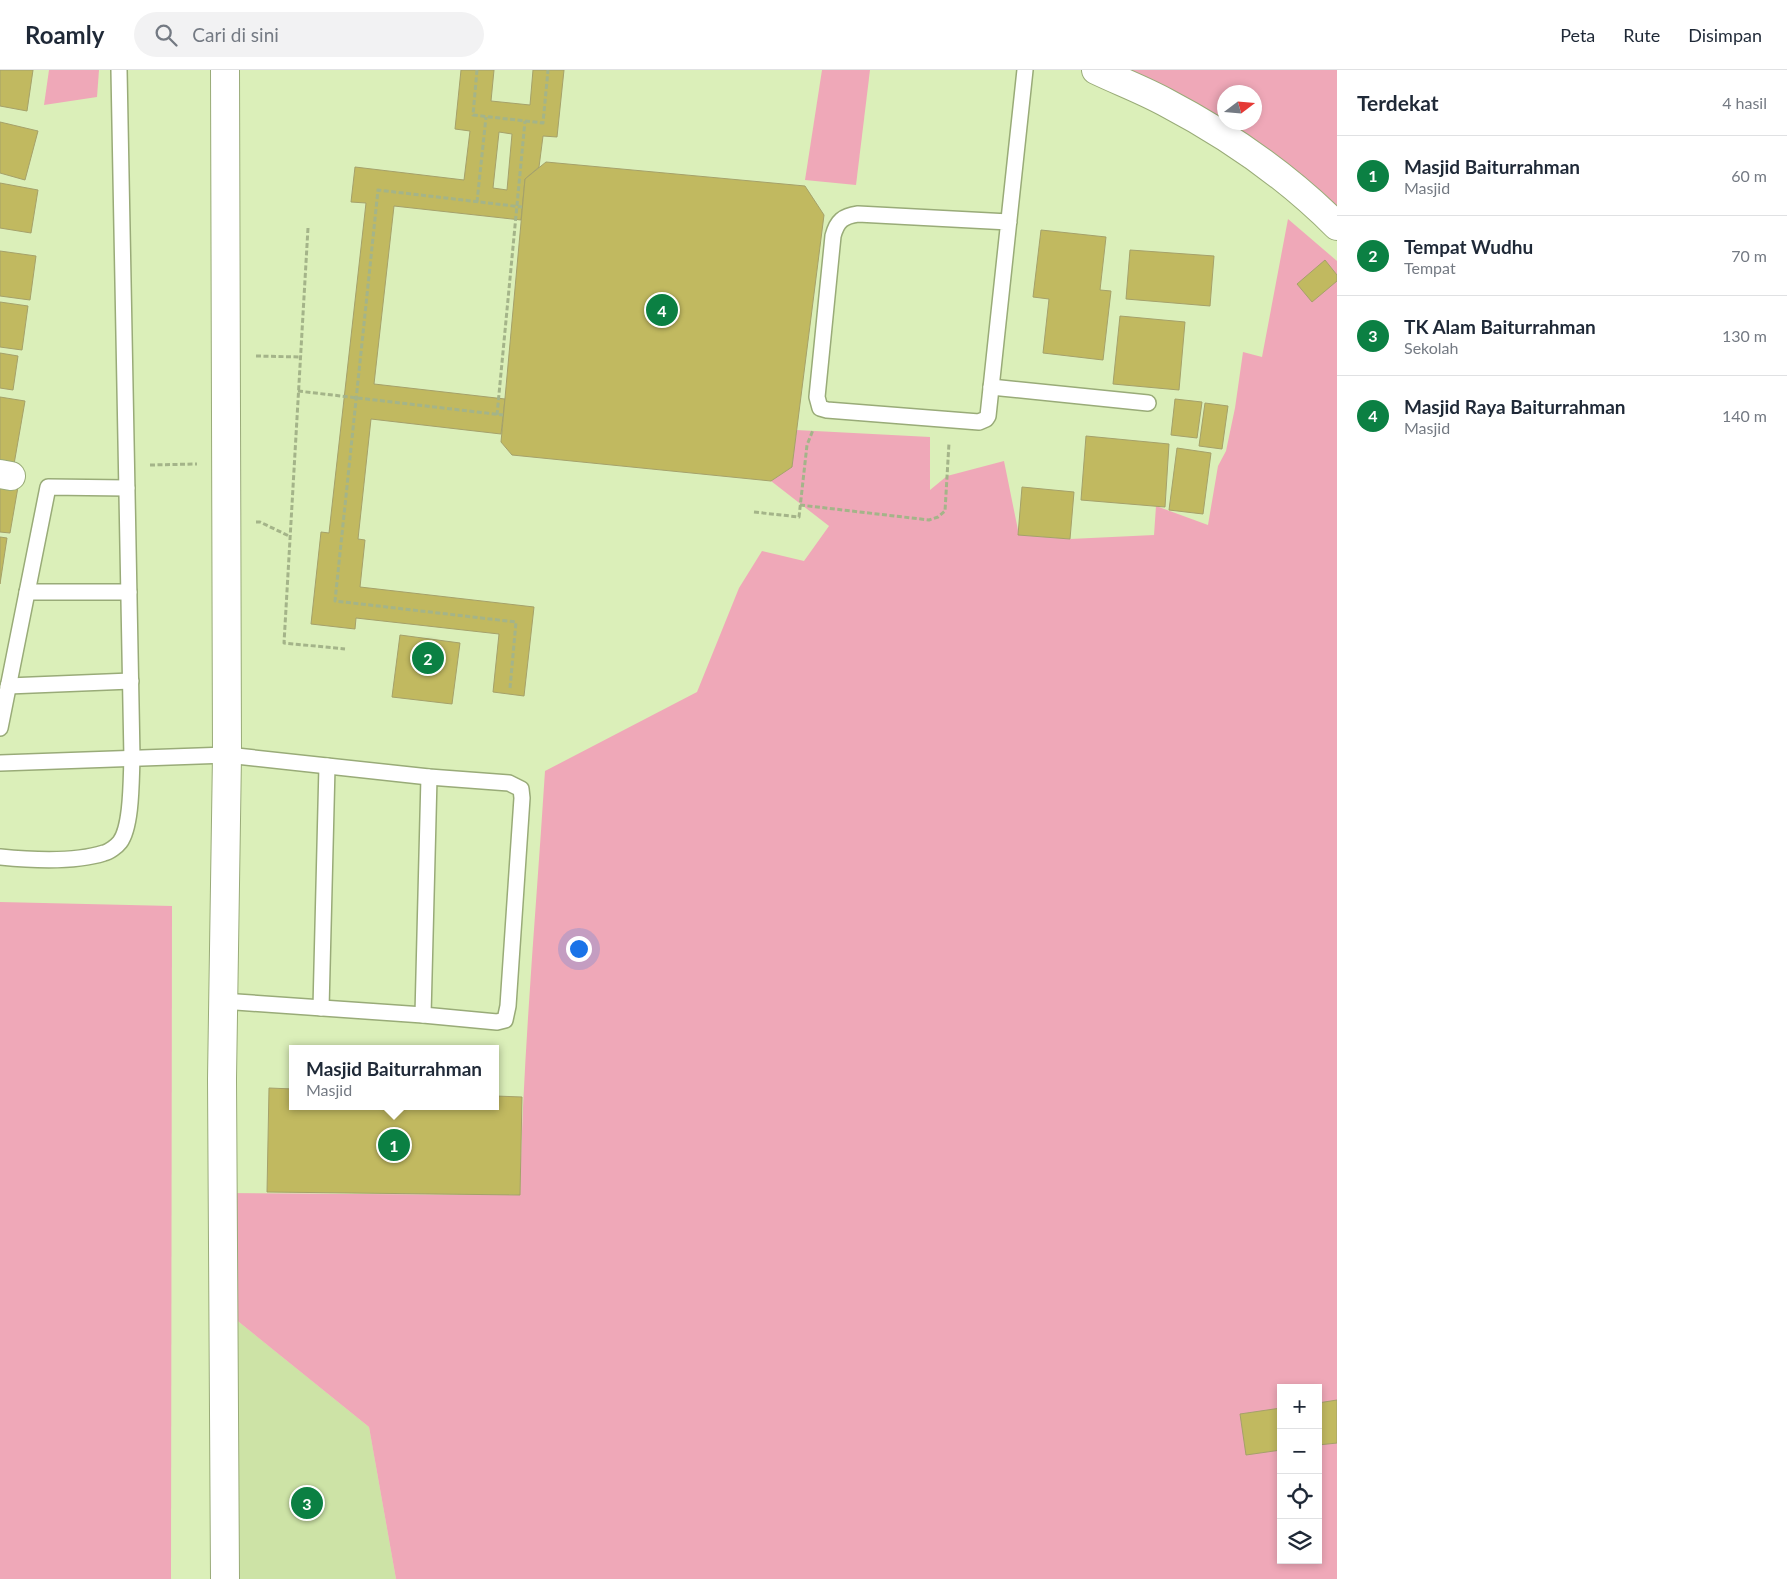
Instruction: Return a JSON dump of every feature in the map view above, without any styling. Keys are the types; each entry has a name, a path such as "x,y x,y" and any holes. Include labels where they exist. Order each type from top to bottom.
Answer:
{"street":[{"path":"225,70 227,755 222,1001 225,1579"},
{"path":"1096,70 1164,102 1225,136 1270,167 1337,226"}],"lane":[{"path":"0,857 15,859 77,858 106,853 120,842 128,822 132,758 119,70"},
{"path":"1009,222 858,214 840,219 833,236 817,397 820,408 980,422 988,416 1009,222 1025,70"},
{"path":"991,387 1148,403"},
{"path":"0,728 48,487 127,488"},
{"path":"27,592 129,592"},
{"path":"8,686 131,681"},
{"path":"0,763 227,755 429,777 510,783 521,789 522,798 508,1006 505,1020 497,1022 222,1001"},
{"path":"322,1008 327,766"},
{"path":"423,1015 429,777"}],"path":[{"path":"478,70 473,116 542,123 548,70"},
{"path":"477,202 486,117"},
{"path":"497,415 525,121"},
{"path":"510,688 516,622 335,601 378,190 522,207"},
{"path":"308,228 284,643 345,650"},
{"path":"225,356 300,357"},
{"path":"298,391 503,415"},
{"path":"754,512 799,516 807,446 820,408"},
{"path":"800,505 929,520 938,517 945,511 949,438"}],"shaded area":[{"path":"49,70 99,70 97,97 44,105"},
{"path":"822,70 870,70 856,185 805,180"},
{"path":"1126,70 1337,70 1337,210"},
{"path":"1288,219 1337,261 1337,1579 396,1579 369,1427 229,1314 222,1193 520,1195 527,1036 545,771 697,692 739,588 762,551 804,561 829,526 771,481 792,467 796,430 930,437 930,490 947,476 1004,461 1019,535 1070,539 1154,535 1156,506 1208,525 1218,466 1226,451 1235,408 1243,352 1262,357"},
{"path":"0,902 172,906 171,1579 0,1579"},
{"path":"229,1314 369,1427 396,1579 232,1579"}],"building":[{"path":"0,70 33,70 27,111 0,106"},
{"path":"461,70 494,70 491,101 530,105 533,70 564,70 557,137 543,136 539,167 525,179 521,220 394,206 374,384 505,399 501,434 371,419 358,539 365,540 360,587 534,607 524,696 493,692 499,634 356,618 355,629 311,624 321,532 329,533 366,203 351,202 355,167 464,180 470,131 455,129","holes":["499,132 512,134 507,190 493,188"]},
{"path":"0,122 38,131 25,180 0,173"},
{"path":"546,162 805,186 824,215 792,467 771,481 512,455 501,442 525,179"},
{"path":"0,183 38,190 31,233 0,228"},
{"path":"1041,230 1106,237 1100,290 1111,291 1103,360 1043,353 1049,299 1033,297"},
{"path":"1130,250 1214,256 1210,306 1126,299"},
{"path":"0,251 36,256 30,300 0,296"},
{"path":"1325,260 1337,275 1337,281 1312,302 1297,284"},
{"path":"0,302 28,306 22,350 0,347"},
{"path":"1120,316 1185,322 1179,390 1113,384"},
{"path":"0,353 18,356 13,390 0,388"},
{"path":"0,397 25,401 13,470 0,468"},
{"path":"1175,399 1202,402 1197,438 1171,435"},
{"path":"1205,403 1228,406 1222,449 1199,446"},
{"path":"1086,436 1169,444 1165,507 1081,500"},
{"path":"1177,448 1211,453 1203,514 1169,510"},
{"path":"0,484 18,487 10,533 0,532"},
{"path":"1022,487 1074,492 1070,539 1018,535"},
{"path":"0,537 7,538 0,584"},
{"path":"400,635 460,643 452,704 392,697"},
{"path":"269,1088 289,1089 289,1110 499,1110 499,1096 522,1097 520,1195 267,1192"},
{"path":"1337,1400 1337,1443 1322,1445 1322,1402"},
{"path":"1277,1409 1277,1451 1246,1455 1240,1414"}],"place":[{"name":"Masjid Raya Baiturrahman","path":"662,310"},
{"name":"Tempat Wudhu","path":"428,658"},
{"name":"Masjid Baiturrahman","path":"394,1145"},
{"name":"TK Alam Baiturrahman","path":"307,1503"}]}
